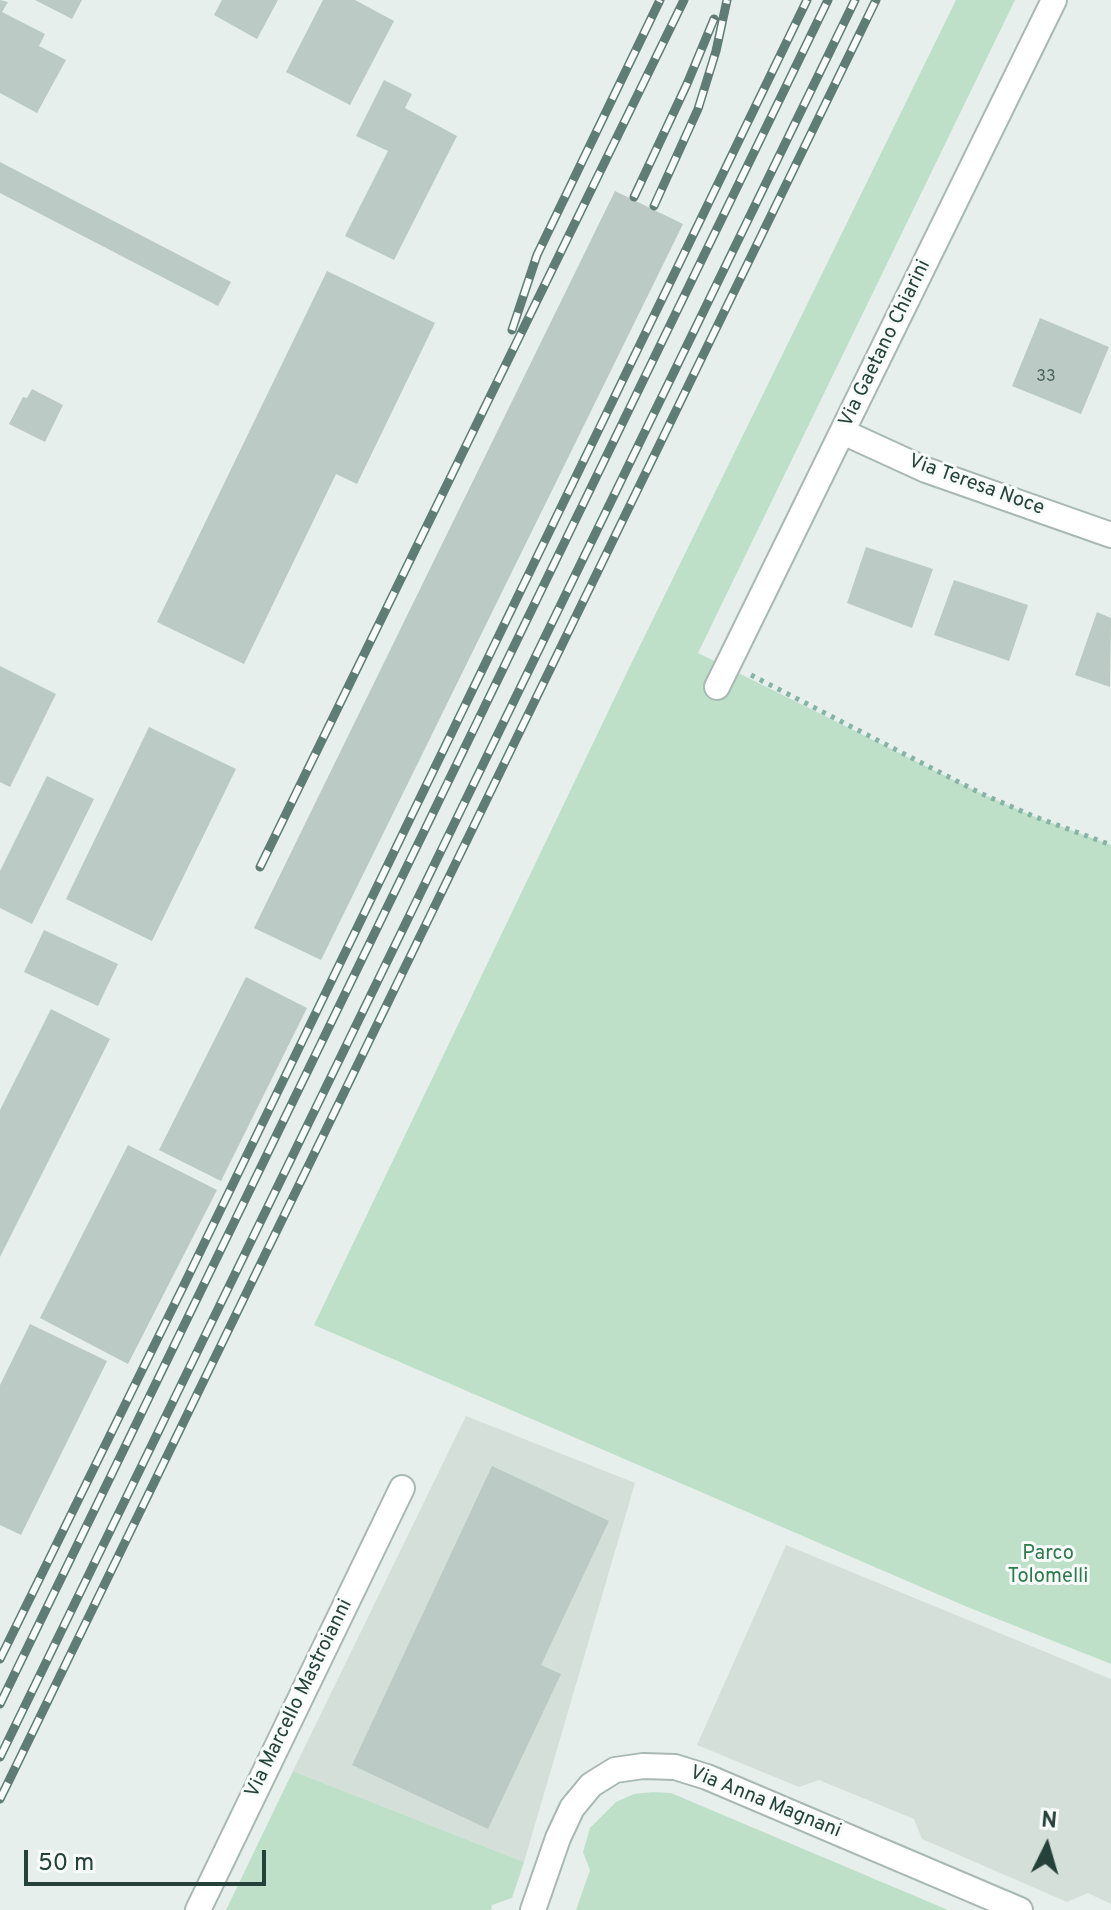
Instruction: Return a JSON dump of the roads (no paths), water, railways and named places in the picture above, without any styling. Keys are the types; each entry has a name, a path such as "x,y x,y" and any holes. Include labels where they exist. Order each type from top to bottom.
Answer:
{"street":[{"name":"Via Gaetano Chiarini","path":"717,687 1054,0"},
{"name":"Via Teresa Noce","path":"843,432 926,470 1111,535"},
{"name":"Via Marcello Mastroianni","path":"198,1910 402,1488"},
{"name":"Via Anna Magnani","path":"533,1910 558,1838 572,1808 591,1785 615,1770 654,1766 675,1767 707,1777 1020,1910"}],"railway":[{"path":"512,330 537,255 660,0"},
{"path":"260,867 684,0"},
{"path":"654,206 698,109 716,51 727,0"},
{"path":"0,1659 807,0"},
{"path":"0,1704 828,0"},
{"path":"0,1757 855,0"},
{"path":"0,1799 876,0"},
{"path":"634,197 714,19"}],"park label":[{"name":"Parco Tolomelli","path":"1048,1566"}]}
